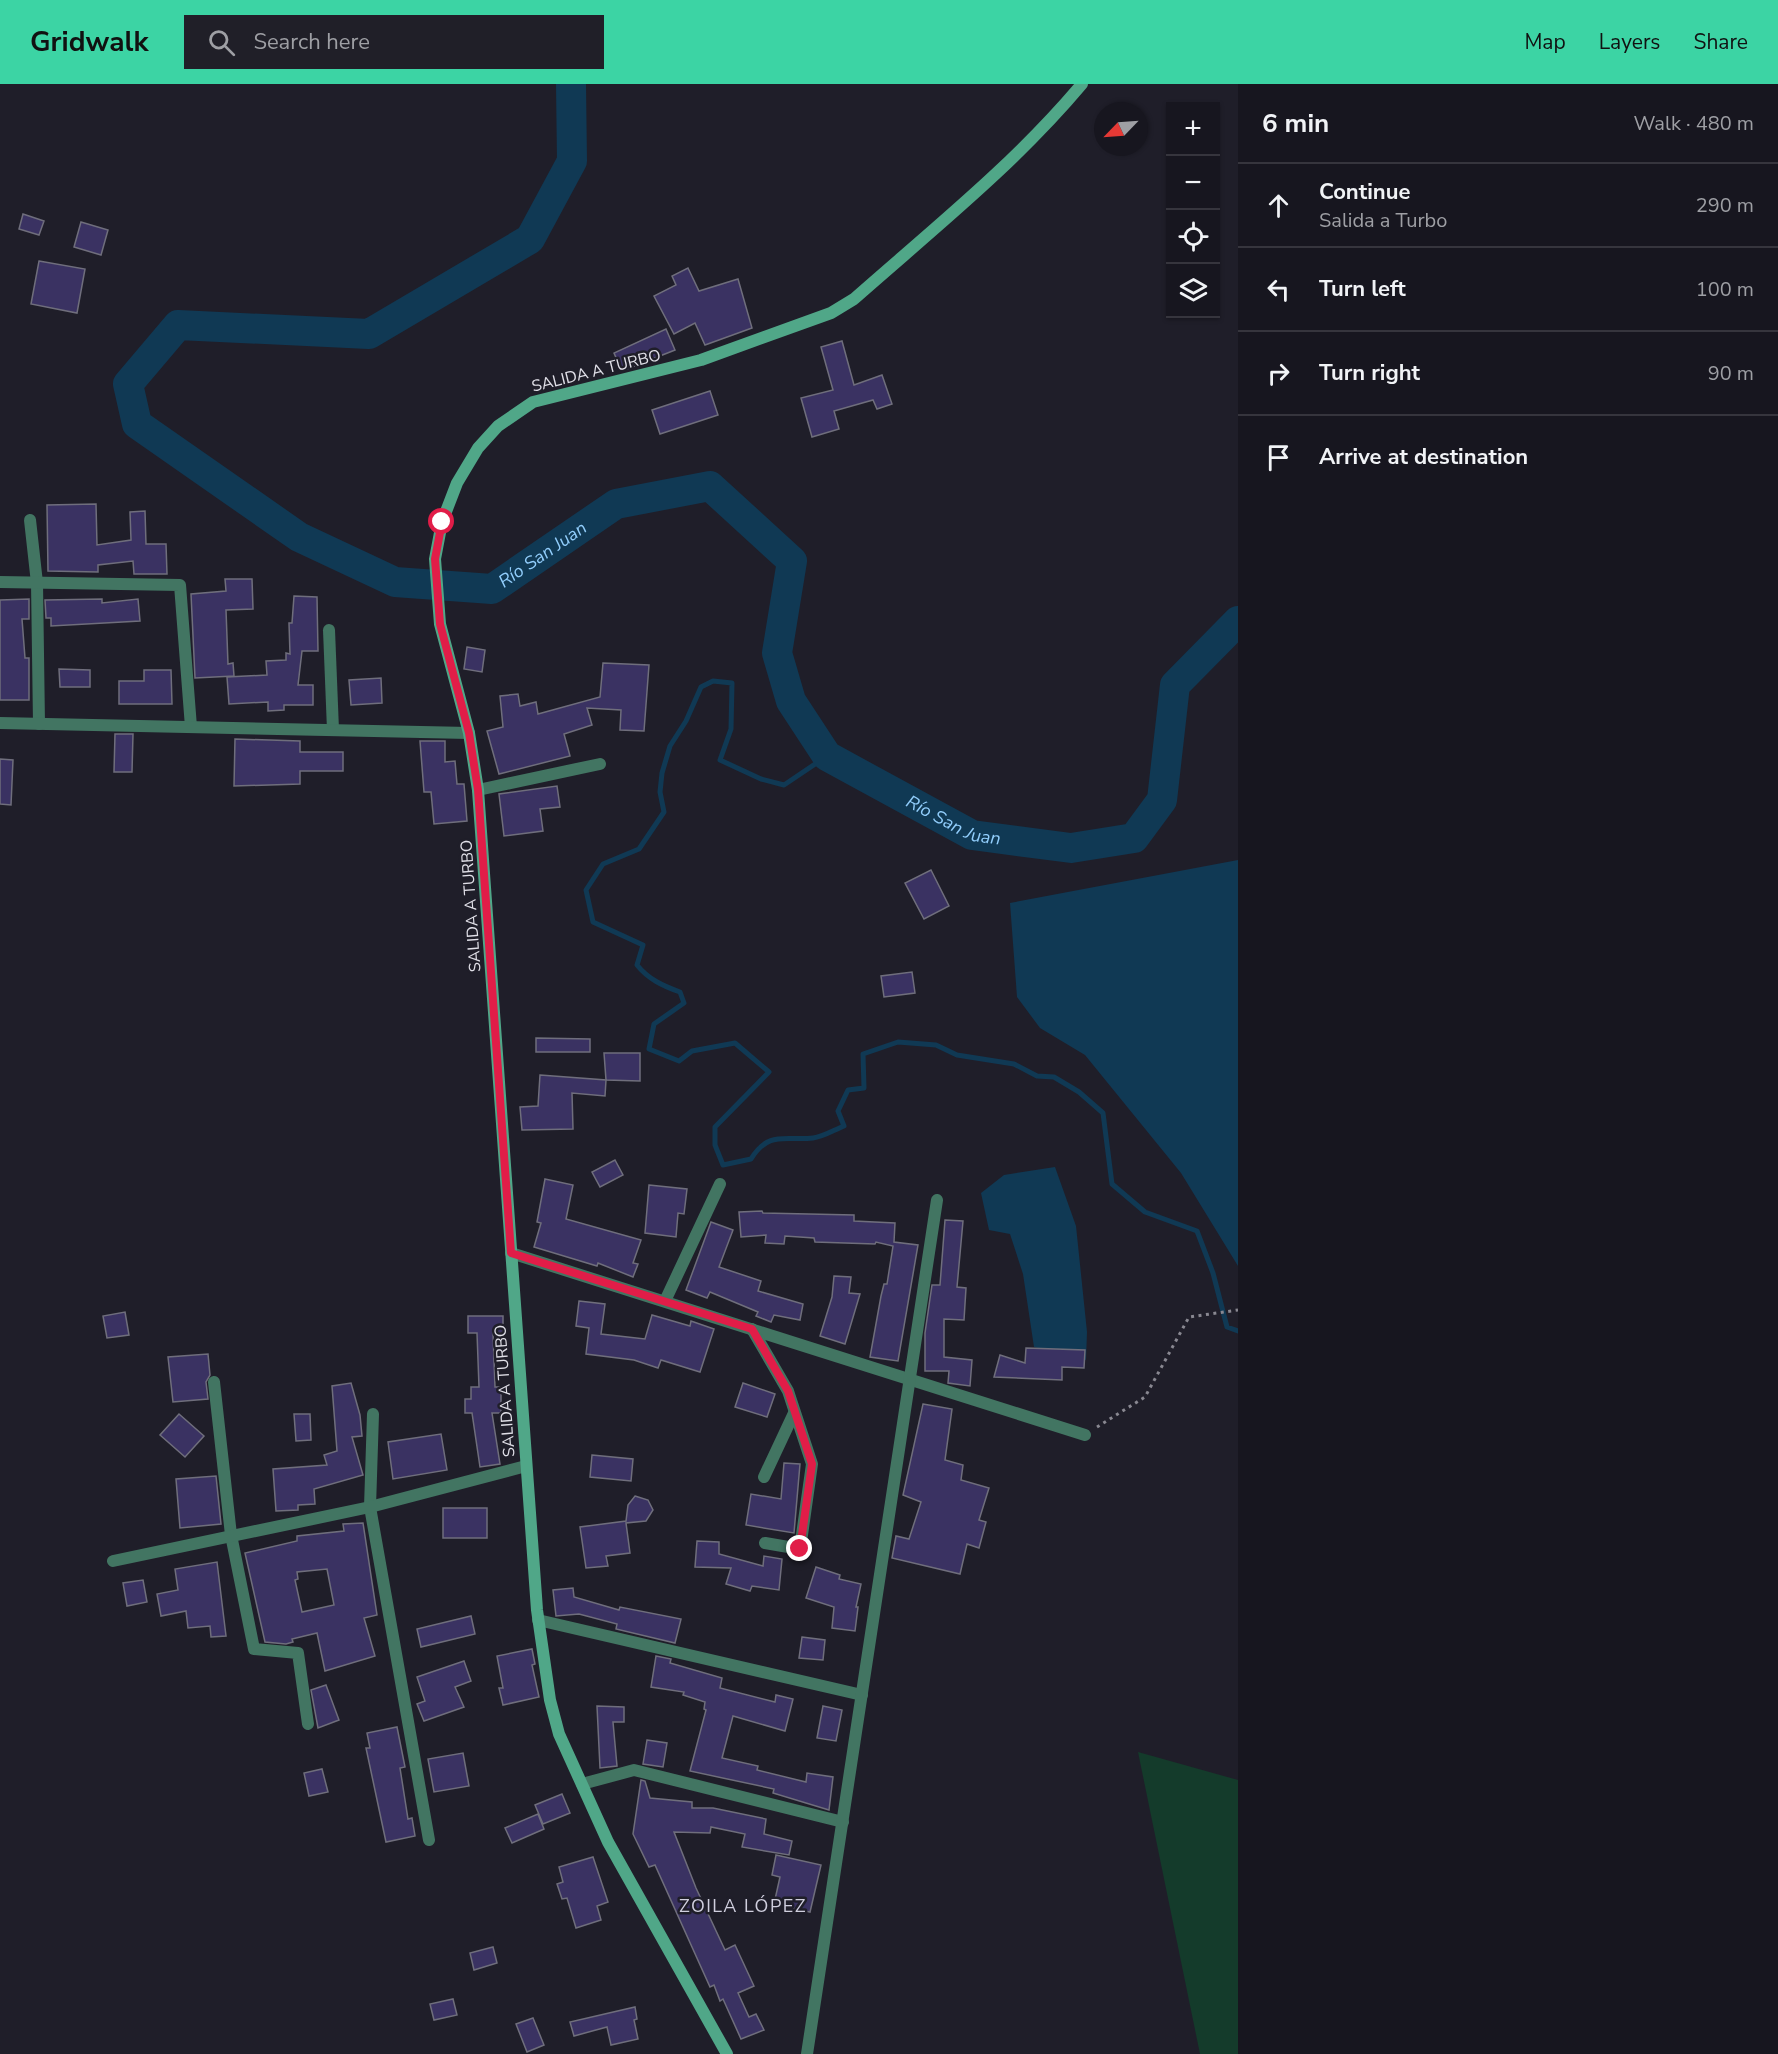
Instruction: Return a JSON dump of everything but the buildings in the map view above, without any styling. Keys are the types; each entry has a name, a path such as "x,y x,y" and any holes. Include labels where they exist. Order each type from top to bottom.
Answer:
{"main road":[{"name":"SALIDA A TURBO","path":"727,2054 608,1842 559,1734 550,1700 538,1620 478,790 469,733 440,624 435,559 442,522 457,483 478,448 498,426 533,402 701,360 839,308 854,299 978,189 1059,111 1082,84"}],"street":[{"path":"30,520 37,583 39,723"},
{"path":"0,582 180,585 191,727"},
{"path":"329,630 333,730"},
{"path":"0,723 469,733"},
{"path":"478,790 600,764"},
{"path":"665,1301 720,1184"},
{"path":"807,2054 937,1200"},
{"path":"511,1253 1085,1435"},
{"path":"752,1329 788,1391 812,1464 800,1549 765,1542"},
{"path":"214,1382 231,1535 254,1649 298,1653 308,1724"},
{"path":"764,1477 794,1413"},
{"path":"373,1414 370,1507 429,1840"},
{"path":"113,1561 370,1507 526,1466"},
{"path":"538,1620 862,1695"},
{"path":"582,1784 634,1770 843,1822"}],"path":[{"path":"1085,1435 1145,1397 1189,1317 1238,1310"}],"green space":[{"path":"1138,1752 1238,1780 1238,2054 1200,2054"}],"water":[{"path":"1238,860 1238,1266 1181,1173 1085,1055 1040,1028 1017,997 1010,903"},
{"path":"1055,1167 1076,1226 1087,1332 1086,1360 1034,1347 1023,1274 1010,1234 989,1230 981,1193 1004,1175"}],"waterway":[{"name":"Río San Juan","path":"571,84 572,161 530,239 369,334 178,325 128,384 137,424 299,537 395,582 492,589 616,504 710,486 792,561 777,653 791,701 827,756 972,835 1071,848 1134,838 1162,800 1175,685 1238,621"},
{"path":"827,756 784,785 761,779 720,760 731,729 732,683 713,681 701,687 686,721 670,746 662,773 660,792 664,812 639,849 603,864 586,890 593,922 643,945 637,965 656,982 680,992 684,1003 654,1024 649,1049 679,1061 692,1051 735,1043 769,1072 715,1127 715,1145 723,1165 751,1159 764,1144 771,1140 817,1137 844,1126 838,1111 848,1090 864,1088 863,1054 898,1042 936,1045 957,1055 1014,1064 1037,1076 1054,1077 1079,1092 1103,1113 1112,1184 1145,1212 1197,1231 1213,1273 1227,1327 1238,1331"}],"district":[{"name":"ZOILA LÓPEZ","path":"743,1906"}],"route":[{"path":"442,522 435,559 440,624 469,733 478,790 511,1253 752,1329 788,1391 812,1464 800,1549"}]}
